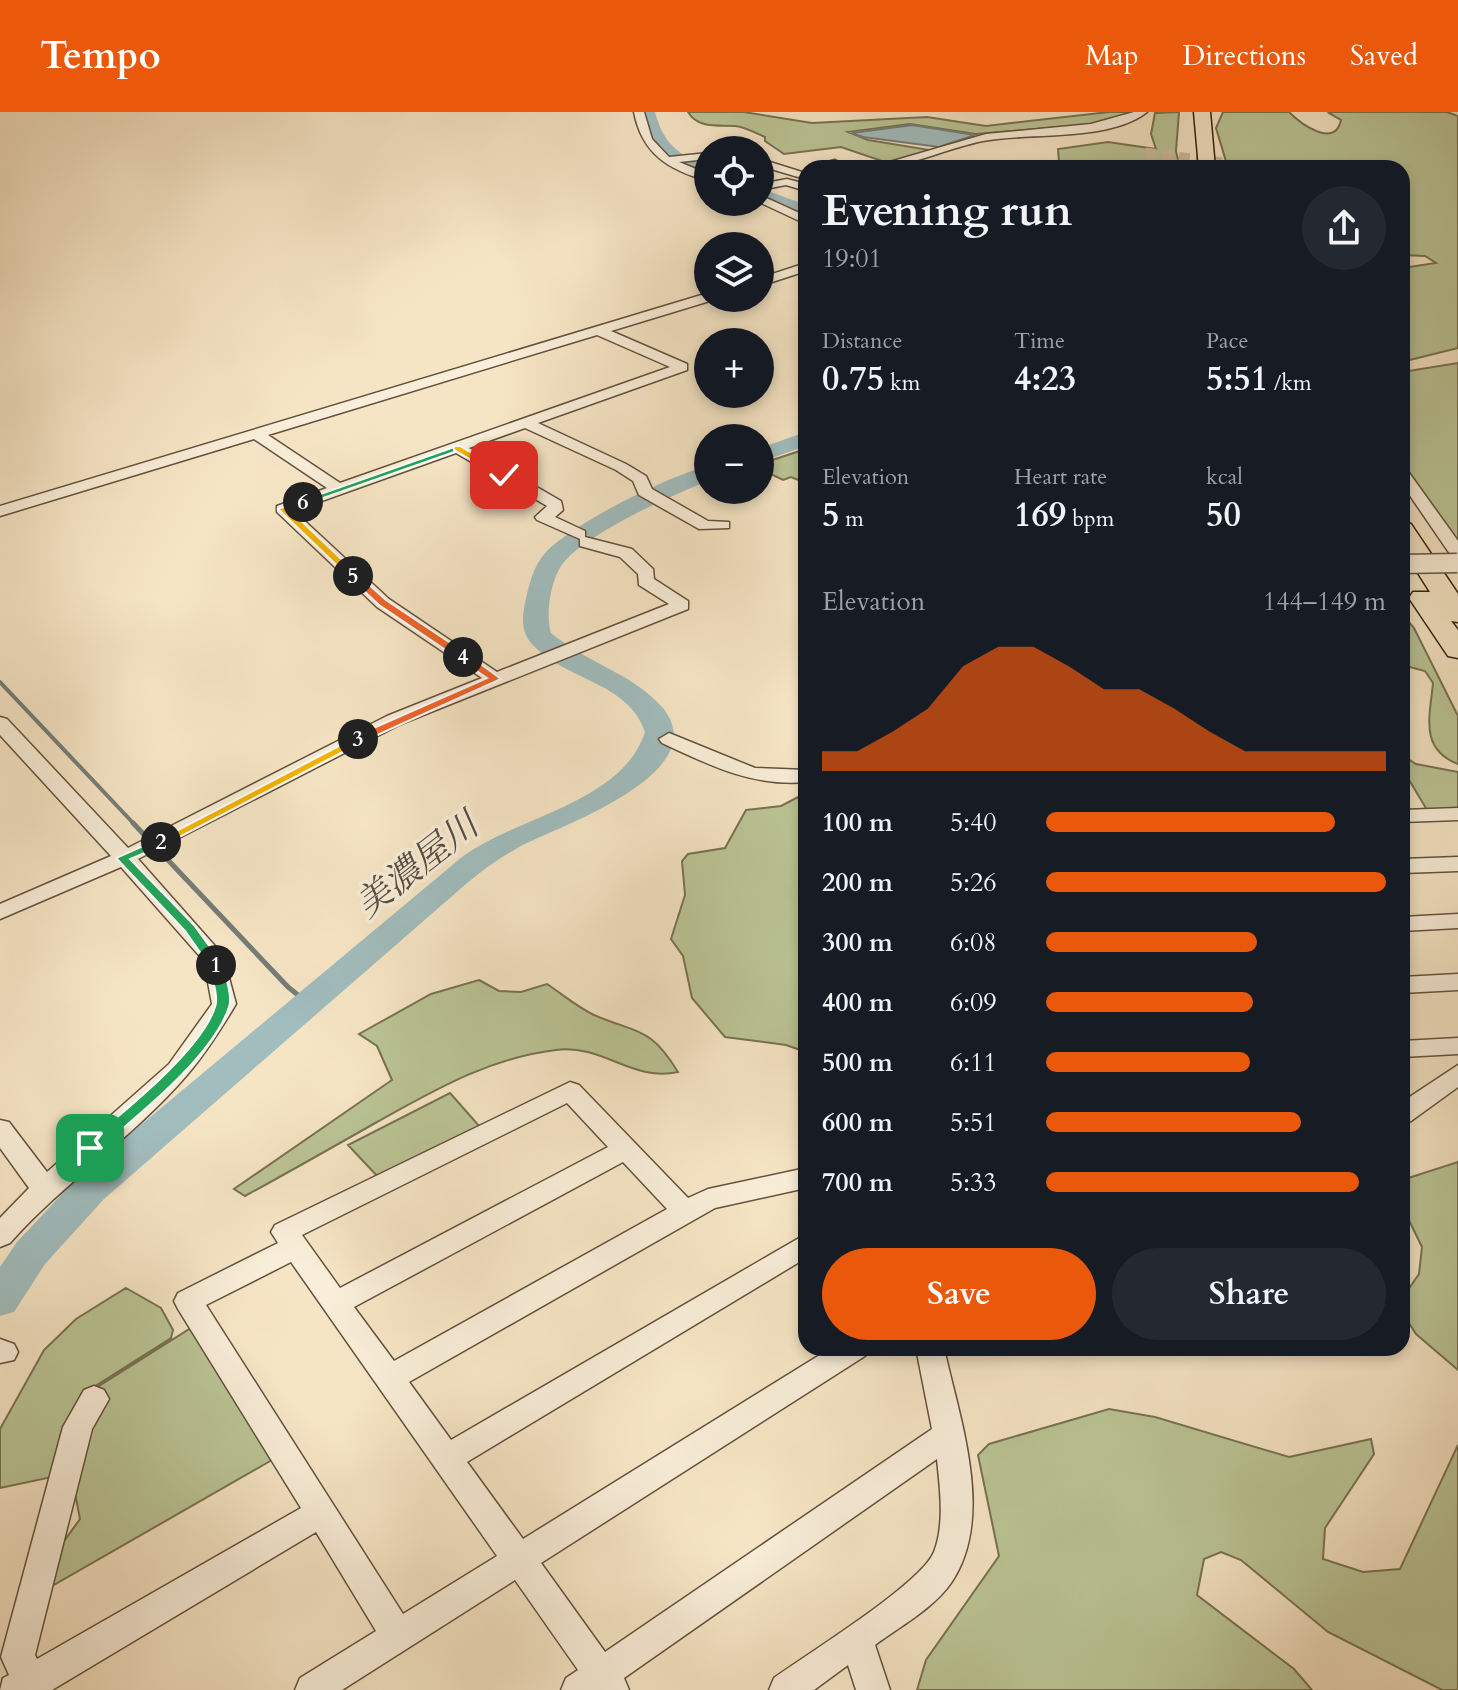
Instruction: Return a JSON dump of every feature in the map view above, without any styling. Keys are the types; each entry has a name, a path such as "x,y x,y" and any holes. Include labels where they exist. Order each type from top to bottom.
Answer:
{"highway":[{"path":"1202,112 1206,160"},
{"path":"1410,541 1458,614"},
{"path":"1410,578 1458,650"}],"street":[{"path":"639,112 645,141 668,160 694,172"},
{"path":"916,160 985,137 1121,122 1142,112"},
{"path":"684,157 694,162"},
{"path":"668,160 694,157"},
{"path":"774,167 798,178"},
{"path":"774,184 798,180"},
{"path":"774,193 798,203"},
{"path":"774,205 798,217"},
{"path":"774,277 798,270"},
{"path":"0,511 694,301"},
{"path":"495,679 383,603 283,509 682,367 598,330"},
{"path":"524,422 621,467 640,479 652,496 705,526 723,525"},
{"path":"255,433 340,490"},
{"path":"0,912 207,819 394,720 682,605 645,581 647,573 626,553 582,538 543,517 555,510 555,504 459,448"},
{"path":"1410,485 1458,559 1410,565"},
{"path":"0,723 190,928 215,960 224,1004 210,1031 183,1064 44,1188 0,1236"},
{"path":"669,739 761,777 782,780 798,777"},
{"path":"1410,816 1458,814"},
{"path":"1410,866 1458,864"},
{"path":"1410,924 1458,921"},
{"path":"1410,985 1458,982"},
{"path":"1410,1049 1458,1046"},
{"path":"1410,1109 1458,1074"},
{"path":"686,1212 570,1091 285,1232 519,1561 597,1685 946,1436"},
{"path":"0,1129 37,1183 44,1188"},
{"path":"336,1303 626,1149"},
{"path":"390,1378 720,1194 798,1179"},
{"path":"296,1247 188,1301 398,1636"},
{"path":"446,1458 798,1250"},
{"path":"312,1690 842,1356"},
{"path":"786,1690 941,1571 949,1555 956,1507 931,1356"},
{"path":"94,1399 78,1427 18,1657 27,1687 321,1513"},
{"path":"856,1639 873,1690"}],"green space":[{"path":"688,112 744,112 812,123 927,117 986,126 1109,112 1142,112 1120,122 976,134 910,124 848,132 868,140 942,152 920,160 879,160 841,147 784,154 774,147 774,136 697,121"},
{"path":"1179,112 1178,160 1059,160 1058,149 1108,142 1156,149 1151,134 1155,113"},
{"path":"1223,112 1289,112 1309,127 1325,133 1332,133 1338,128 1341,120 1329,113 1333,112 1447,112 1458,116 1458,348 1410,360 1410,267 1436,263 1425,256 1410,255 1410,160 1226,160 1216,128"},
{"path":"1458,363 1458,542 1410,476 1410,371"},
{"path":"798,452 798,480 791,477 783,480 774,476 774,459"},
{"path":"1410,623 1458,716 1458,764 1437,750 1432,740 1429,719 1433,683 1425,671 1410,667"},
{"path":"1410,760 1458,772 1458,809 1427,810 1410,781"},
{"path":"798,797 798,1049 725,1037 692,998 683,956 671,939 685,895 682,861 688,854 725,848 746,810 781,806"},
{"path":"479,980 499,991 521,992 547,984 588,1012 651,1039 678,1072 646,1072 589,1052 573,1050 556,1050 508,1060 441,1087 245,1196 234,1189 392,1080 377,1046 359,1034 431,994"},
{"path":"450,1093 480,1127 379,1178 348,1145"},
{"path":"1458,1162 1458,1370 1416,1334 1410,1325 1410,1287 1419,1274 1422,1247 1410,1222 1410,1177"},
{"path":"126,1288 161,1308 173,1330 171,1338 94,1387 57,1476 0,1488 0,1429 44,1350 76,1319"},
{"path":"191,1328 272,1460 52,1586 62,1544 80,1519 72,1478 104,1397 99,1386"},
{"path":"1109,1409 1155,1417 1289,1457 1371,1439 1374,1454 1325,1528 1323,1559 1363,1572 1400,1569 1458,1445 1458,1690 1442,1690 1328,1632 1241,1560 1221,1552 1204,1559 1197,1595 1294,1669 1312,1690 917,1690 926,1660 999,1556 978,1455 989,1444"}],"water":[{"path":"912,125 975,135 939,147 852,133"}],"waterway":[{"name":"美濃屋川","path":"648,112 661,145 675,158 694,167"},
{"name":"美濃屋川","path":"774,198 798,208"},
{"name":"美濃屋川","path":"774,450 798,442"},
{"name":"美濃屋川","path":"0,1300 31,1253 90,1189 446,885 501,845 594,803 627,782 641,768 653,752 659,732 654,715 619,685 554,649 541,638 536,622 540,591 554,558 566,548 627,511 694,479"},
{"path":"0,682 135,825"},
{"path":"133,823 288,987 308,1003"}],"tunnel":[{"path":"1145,153 1199,160"}],"route":[{"path":"90,1148 153,1094 193,1054 224,1004 215,960 190,928 122,858 207,819 394,720 495,679 383,603 283,509 459,448 504,475"}]}
